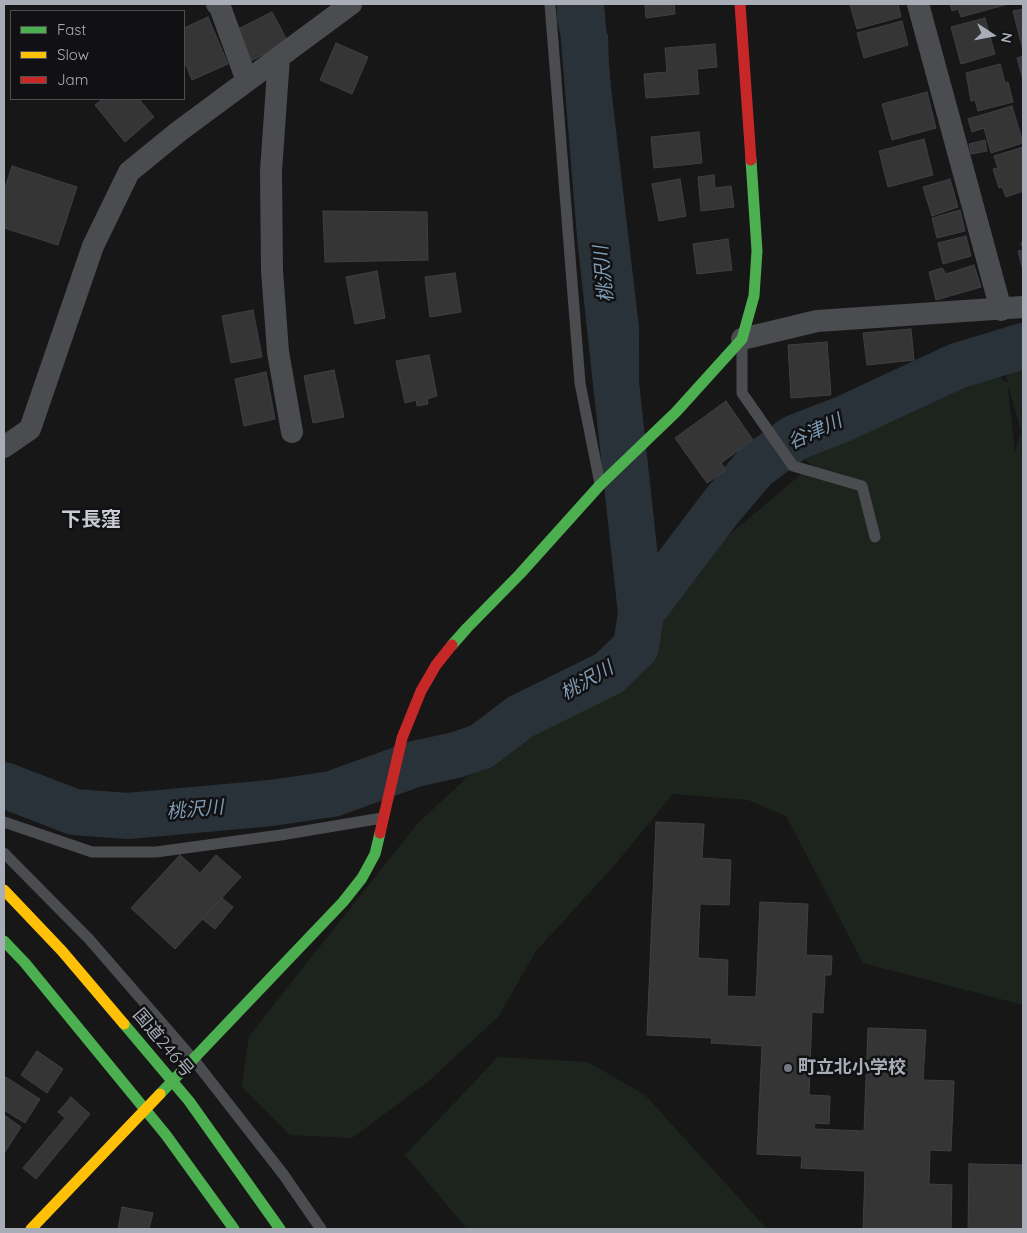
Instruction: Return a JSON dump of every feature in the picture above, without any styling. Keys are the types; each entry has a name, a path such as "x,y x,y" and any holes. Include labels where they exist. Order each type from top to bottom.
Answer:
{"main road":[{"path":"31,1229 343,902 362,878 375,854 402,738 421,691 436,665 467,628 520,574 600,486 676,412 742,339 754,296 758,251 740,4"},
{"name":"国道246号","path":"4,890 62,951 189,1101 280,1229"},
{"path":"4,941 25,963 166,1135 234,1229"}],"street":[{"path":"217,4 220,7 247,81"},
{"path":"4,447 30,429 93,246 129,172 178,132 351,4"},
{"path":"742,339 816,321 1012,309 918,4"},
{"path":"280,57 271,171 272,270 278,352 292,432"}],"lane":[{"path":"550,4 580,383 600,486"},
{"path":"742,339 742,393 793,466 862,486 875,538"},
{"path":"4,822 92,852 156,852 281,836 384,818"},
{"path":"4,854 89,939 194,1060 283,1174 321,1229"}],"shaded area":[{"path":"557,4 591,4 590,19 594,28 606,32 608,35 609,70 639,328 639,422 632,426 631,344 612,180 584,124 575,99 557,20"},
{"path":"1023,363 1023,1005 863,963 786,816 748,800 673,794 612,868 536,951 498,1017 430,1080 352,1138 290,1135 242,1087 249,1036 417,824 542,707 623,684 676,580 812,465 801,457 897,410 994,373 1008,383 1006,376","holes":["1008,388 1009,388 1021,431 1015,453"]},
{"path":"498,1057 588,1062 645,1095 767,1229 467,1229 405,1155"}],"building":[{"path":"645,4 674,4 675,14 646,18"},
{"path":"898,4 901,17 857,29 850,5"},
{"path":"950,4 1008,4 961,17 958,9 952,11"},
{"path":"1023,9 1023,50 1013,11"},
{"path":"272,12 288,42 251,61 236,30"},
{"path":"208,17 228,64 192,80 185,62 185,28"},
{"path":"985,18 995,54 961,64 951,27"},
{"path":"902,21 908,45 864,58 857,33"},
{"path":"336,43 368,57 352,94 320,80"},
{"path":"715,44 717,67 697,69 699,94 646,98 644,74 667,72 665,48"},
{"path":"1023,56 1023,80 1017,58"},
{"path":"1000,64 1005,83 1008,82 1013,102 978,111 975,100 971,101 966,73"},
{"path":"927,92 936,128 892,140 882,104"},
{"path":"102,100 140,100 154,117 125,142 95,105"},
{"path":"1012,106 1023,143 991,153 984,128 972,132 968,119"},
{"path":"699,132 702,163 654,168 651,137"},
{"path":"924,139 933,175 888,187 879,151"},
{"path":"985,140 987,151 971,154 969,144"},
{"path":"1023,147 1023,191 1006,197 1002,187 999,188 993,169 998,168 994,156"},
{"path":"12,166 77,187 58,245 4,228 4,191"},
{"path":"714,175 715,188 731,186 734,207 701,211 698,177"},
{"path":"680,179 686,216 659,221 652,184"},
{"path":"950,179 958,207 932,216 923,187"},
{"path":"960,210 965,231 937,238 932,218"},
{"path":"323,211 427,212 428,260 325,262"},
{"path":"966,236 971,256 943,264 938,243"},
{"path":"728,239 732,270 697,274 693,244"},
{"path":"1023,250 1023,270 1018,251"},
{"path":"974,265 981,287 936,300 929,272 942,268 946,274"},
{"path":"377,271 385,318 355,324 346,277"},
{"path":"455,273 461,312 430,317 425,277"},
{"path":"253,310 262,357 231,363 222,316"},
{"path":"911,329 914,360 867,365 863,333"},
{"path":"827,342 831,395 791,398 788,345"},
{"path":"429,355 437,396 427,399 428,404 417,406 416,400 405,403 396,361"},
{"path":"334,370 344,417 313,423 304,376"},
{"path":"266,372 275,419 244,426 235,379"},
{"path":"726,401 753,440 721,463 726,470 707,483 675,438"},
{"path":"656,822 704,824 702,858 731,860 729,905 700,904 698,958 728,960 727,996 756,997 760,902 808,904 806,955 832,956 831,975 825,975 823,1013 812,1012 809,1095 830,1096 829,1124 815,1123 814,1129 864,1131 868,1028 926,1030 923,1080 954,1081 951,1151 930,1150 929,1184 952,1185 951,1229 863,1229 865,1171 801,1168 802,1156 757,1154 762,1046 711,1043 712,1038 647,1035"},
{"path":"180,855 200,873 216,855 241,877 175,949 131,908"},
{"path":"222,898 233,907 215,929 202,919"},
{"path":"37,1051 63,1069 47,1093 21,1075"},
{"path":"4,1076 40,1099 25,1123 4,1110"},
{"path":"71,1097 90,1114 36,1179 23,1168 65,1118 58,1112"},
{"path":"4,1115 21,1127 5,1152 4,1152"},
{"path":"969,1164 1023,1165 1023,1229 968,1229"},
{"path":"122,1207 153,1213 149,1229 118,1229"}],"waterway":[{"name":"桃沢川","path":"4,785 74,812 128,816 271,803 332,794 415,764 456,755 482,746 520,717 609,673 636,647 641,613 600,236 581,4"},
{"name":"谷津川","path":"641,613 721,507 755,467 794,438 843,419 957,366 1023,346"}],"traffic: fast":[{"path":"452,645 520,574 600,485 676,412 742,339 754,296 757,251 751,160"},
{"path":"160,1094 343,902 362,878 375,854 380,833"},
{"path":"4,941 25,963 166,1135 234,1229"},
{"path":"124,1024 189,1101 280,1229"}],"traffic: slow":[{"path":"4,890 62,951 124,1024"},
{"path":"31,1229 160,1094"}],"traffic: jam":[{"path":"740,4 751,160"},
{"path":"380,833 402,738 421,691 436,665 452,645"}],"place":[{"name":"町立北小学校","path":"788,1068"}],"district":[{"name":"下長窪","path":"91,520"}]}
